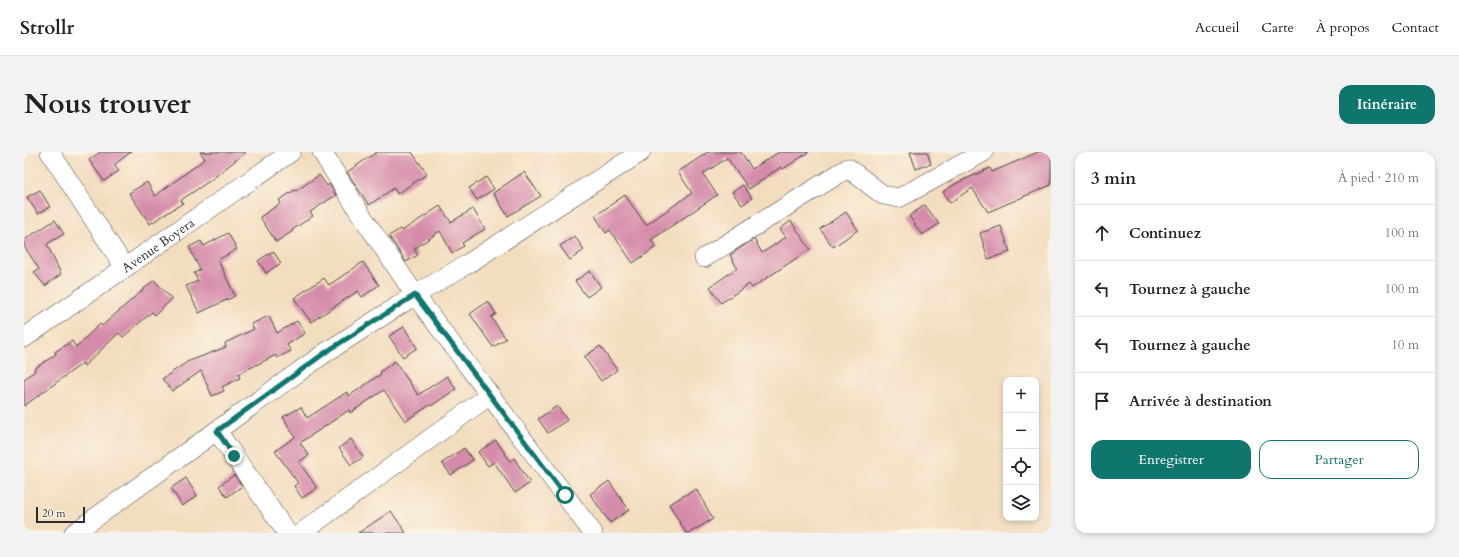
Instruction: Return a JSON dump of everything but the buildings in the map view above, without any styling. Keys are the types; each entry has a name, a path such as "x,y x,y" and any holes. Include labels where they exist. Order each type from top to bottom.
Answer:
{"street":[{"path":"50,152 125,268"},
{"name":"Avenue Boyera","path":"24,338 291,152"},
{"path":"322,152 358,210 415,295 593,533"},
{"path":"76,533 326,352 415,295 469,263 641,152"},
{"path":"704,258 848,168 883,195 899,198 984,152"},
{"path":"301,533 490,395"},
{"path":"217,431 287,533"}],"route":[{"path":"234,456 217,431 326,352 415,295 565,495"}]}
